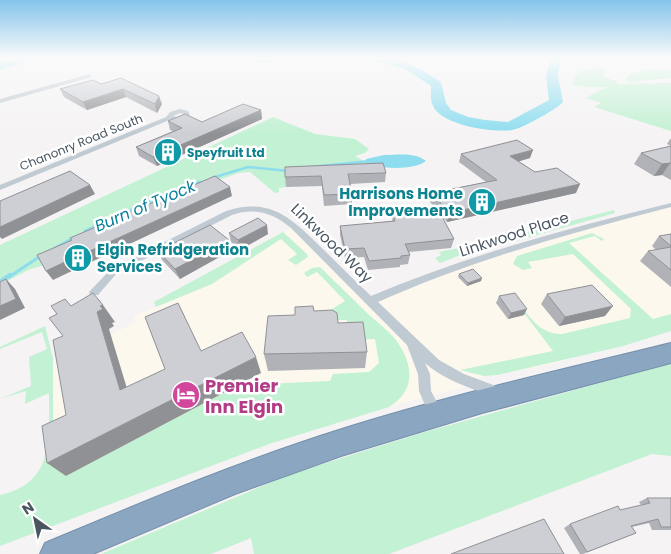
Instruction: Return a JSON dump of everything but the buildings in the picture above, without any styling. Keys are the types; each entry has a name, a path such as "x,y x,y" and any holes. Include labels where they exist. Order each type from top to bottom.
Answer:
{"highway":[{"path":"56,554 204,492 295,458 437,415 671,353"}],"street":[{"path":"0,102 66,83"},
{"name":"Chanonry Road South","path":"0,188 170,118"},
{"name":"Linkwood Place","path":"370,301 390,291 496,253 592,224 671,205"},
{"name":"Linkwood Way","path":"94,292 108,276 124,265 233,211 256,208 270,210 285,218 435,364 447,371 507,396"},
{"path":"411,342 424,374 426,391 437,415"}],"shaded area":[{"path":"671,205 671,331 538,367 484,376 475,384 389,407 269,444 66,520 53,427 53,359 136,323 134,316 156,307 154,302 294,226 370,301 496,253"}],"green space":[{"path":"573,83 671,83 671,131 594,107 601,103 585,98 607,87 573,85"},
{"path":"273,117 315,134 355,139 369,149 365,153 355,156 369,164 386,170 287,175 286,187 279,188 279,192 275,193 250,172 238,173 214,182 0,285 0,245"},
{"path":"614,210 615,213 473,253 468,252 440,263 435,258 441,255 439,252 475,245"},
{"path":"283,232 308,257 296,265 288,260 297,254 281,239 212,284 156,307 154,302"},
{"path":"592,233 604,239 602,241 595,236 569,243 653,319 671,314 671,331 623,346 497,375 484,376 460,370 553,351 514,300 517,300 541,328 554,333 562,334 630,318 631,309 573,254 528,262 532,268 523,270 513,264 517,256"},
{"path":"320,267 391,334 398,343 407,361 409,378 404,394 398,401 389,407 269,444 0,546 0,495 18,489 31,480 40,469 48,442 49,393 25,404 26,391 0,399 31,386 29,357 47,349 42,332 0,349 0,347 45,326 53,359 53,427 66,476 229,390 231,394 257,380 264,384 330,381 333,374 369,372 379,363 375,339 348,340 347,320 333,320 332,309 345,301 317,272 307,277 304,273 312,268"},
{"path":"671,363 671,456 652,454 389,554 254,554 251,538 211,554 101,554 291,474 418,434"}],"water":[{"path":"384,155 412,155 426,161 414,166 396,168 371,165 366,162 366,159"}],"waterway":[{"path":"434,83 437,85 441,108 446,113 474,123 504,126 511,126 556,102 553,83"},
{"name":"Burn of Tyock","path":"310,167 370,161"},
{"name":"Burn of Tyock","path":"212,178 248,167 288,171"},
{"name":"Burn of Tyock","path":"85,231 164,195 200,182"},
{"name":"Burn of Tyock","path":"197,184 201,182"},
{"name":"Burn of Tyock","path":"55,248 75,237"},
{"name":"Burn of Tyock","path":"9,277 42,255"},
{"name":"Burn of Tyock","path":"0,282 10,275"}],"place":[{"name":"Speyfruit Ltd","path":"168,152"},
{"name":"Harrisons Home Improvements","path":"482,202"},
{"name":"Elgin Refridgeration Services","path":"78,258"},
{"name":"Premier Inn Elgin","path":"186,395"}]}
